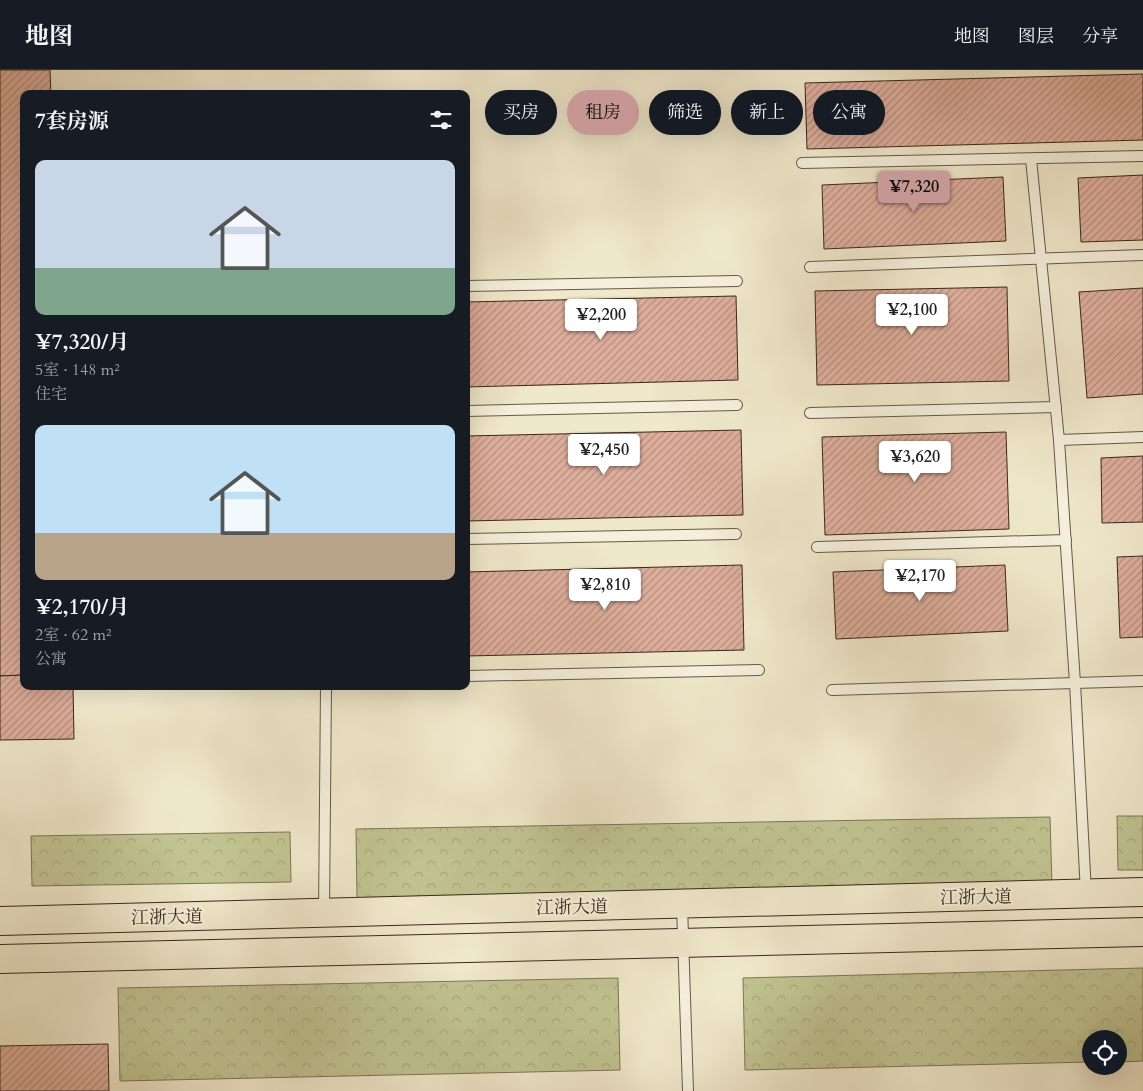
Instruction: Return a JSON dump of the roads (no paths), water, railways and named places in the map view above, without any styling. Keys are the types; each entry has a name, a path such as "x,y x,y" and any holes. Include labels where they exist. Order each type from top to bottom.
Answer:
{"main road":[{"name":"江浙大道","path":"0,921 1143,892"},
{"path":"0,959 1143,932"}],"lane":[{"path":"802,163 1143,156"},
{"path":"1030,159 1060,440 1076,683 1086,894"},
{"path":"810,267 1143,255"},
{"path":"470,286 738,281"},
{"path":"470,411 737,405"},
{"path":"810,413 1056,407"},
{"path":"1060,440 1143,437"},
{"path":"470,539 736,534"},
{"path":"818,547 1066,540"},
{"path":"470,676 759,670"},
{"path":"832,690 1143,681"},
{"path":"324,913 326,690"},
{"path":"682,904 688,1091"}]}
